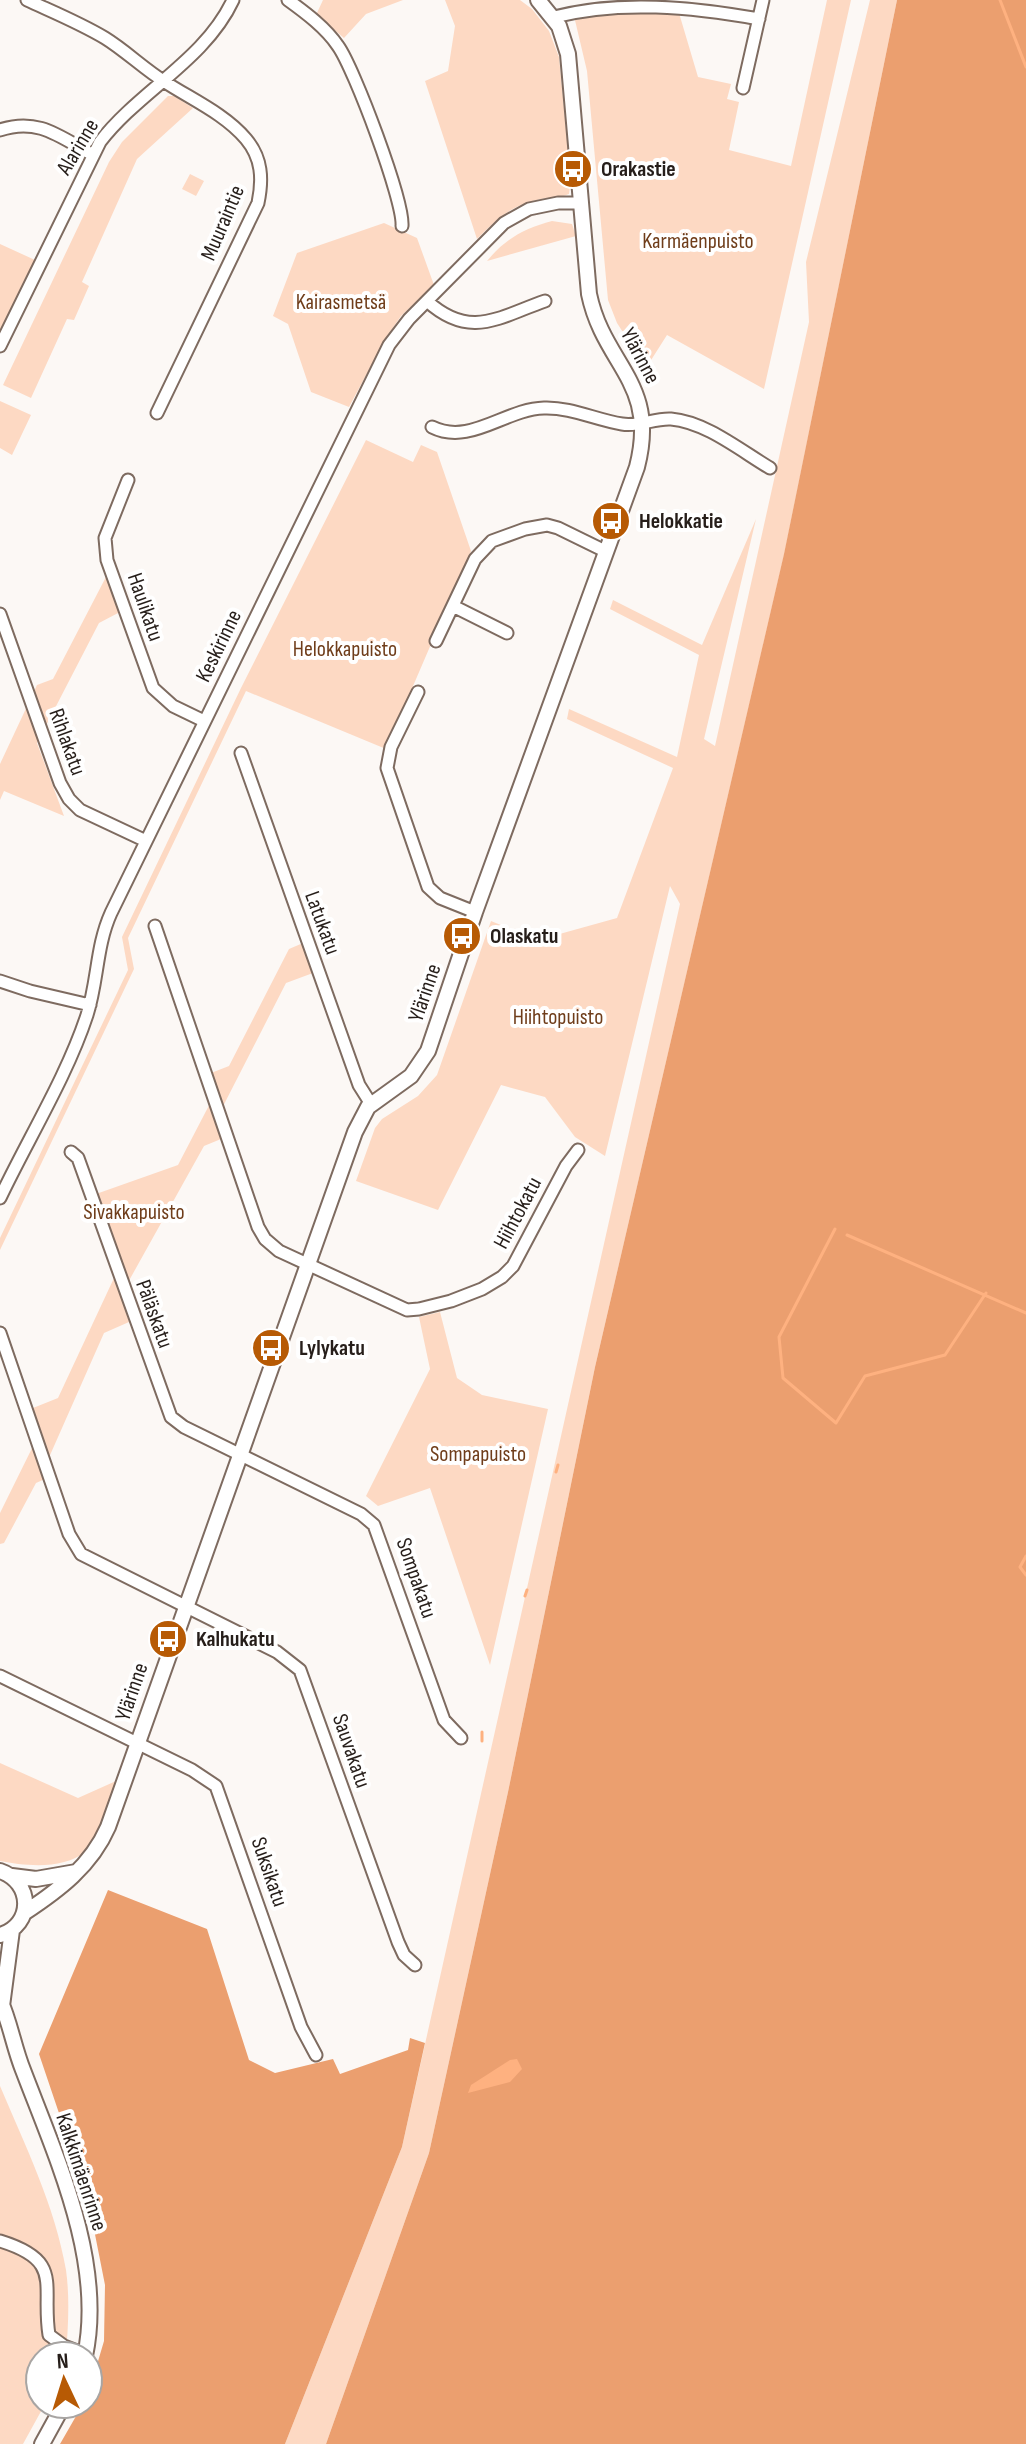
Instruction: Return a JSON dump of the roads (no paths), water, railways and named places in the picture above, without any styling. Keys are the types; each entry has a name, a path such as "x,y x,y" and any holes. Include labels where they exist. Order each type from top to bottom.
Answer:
{"street":[{"name":"Muuraintie","path":"27,0 102,36 161,80 233,126 254,151 262,175 258,203 157,413"},
{"name":"Alarinne","path":"0,346 93,155 115,124 214,31 233,0"},
{"path":"288,0 331,37 350,66 399,201 402,226"},
{"name":"Ylärinne","path":"24,1913 58,1891 95,1854 103,1838 355,1132 371,1104 411,1076 428,1051 475,912 637,467 643,423 633,384 600,331 586,275 571,73 564,37 554,17 538,0"},
{"path":"743,88 763,0"},
{"path":"554,17 586,8 632,4 691,7 759,19"},
{"path":"0,130 19,125 36,126 93,155"},
{"name":"Keskirinne","path":"0,1196 74,1048 90,1005 102,933 389,345 409,319 491,234 517,214 544,205 581,203"},
{"path":"427,301 453,318 474,324 545,301"},
{"path":"432,427 460,434 524,411 544,408 622,424 665,419 699,427 770,468"},
{"name":"Haulikatu","path":"128,480 105,538 107,560 153,688 173,706 204,721"},
{"path":"436,641 482,549 492,541 541,525 553,526 607,552"},
{"path":"453,606 507,633"},
{"name":"Rihlakatu","path":"0,614 60,783 69,799 80,810 146,841"},
{"path":"418,692 389,753 388,774 428,887 440,898 475,912"},
{"name":"Latukatu","path":"241,753 359,1085 371,1104"},
{"path":"155,926 258,1227 272,1246 308,1265"},
{"path":"0,981 90,1005"},
{"name":"Hiihtokatu","path":"308,1265 407,1310 446,1302 482,1289 513,1266 566,1166 578,1150"},
{"name":"Päläskatu","path":"71,1152 78,1158 171,1417 184,1427 240,1455"},
{"path":"0,1333 76,1548 89,1560 185,1607"},
{"name":"Sompakatu","path":"240,1455 351,1508 374,1525 444,1720 461,1738"},
{"name":"Sauvakatu","path":"185,1607 277,1652 300,1670 398,1942 404,1955 415,1965"},
{"name":"Suksikatu","path":"0,1676 207,1778 219,1792 301,2027 316,2055"},
{"path":"6,1874 36,1879 76,1872"},
{"path":"6,1874 24,1893 24,1913 6,1933"},
{"name":"Kalkkimäenrinne","path":"6,1933 1,2003 12,2042 72,2204 90,2287 86,2340"},
{"path":"0,2241 19,2247 41,2262 49,2292 49,2335 56,2340"},
{"path":"42,2444 55,2420"}],"waterway":[{"path":"1000,0 1026,67"},
{"path":"835,1229 779,1337 783,1378 836,1423 865,1376 945,1355 986,1293"},
{"path":"847,1235 1026,1313"},
{"path":"556,1472 558,1465"},
{"path":"1026,1556 1020,1567 1026,1575"},
{"path":"525,1596 527,1590"},
{"path":"482,1732 482,1741"}],"place":[{"name":"Orakastie","path":"573,169"},
{"name":"Helokkatie","path":"611,521"},
{"name":"Olaskatu","path":"462,936"},
{"name":"Lylykatu","path":"271,1348"},
{"name":"Kalhukatu","path":"168,1639"}],"park label":[{"name":"Karmäenpuisto","path":"698,241"},
{"name":"Kairasmetsä","path":"341,302"},
{"name":"Helokkapuisto","path":"345,649"},
{"name":"Hiihtopuisto","path":"558,1017"},
{"name":"Sivakkapuisto","path":"134,1212"},
{"name":"Sompapuisto","path":"478,1454"}]}
